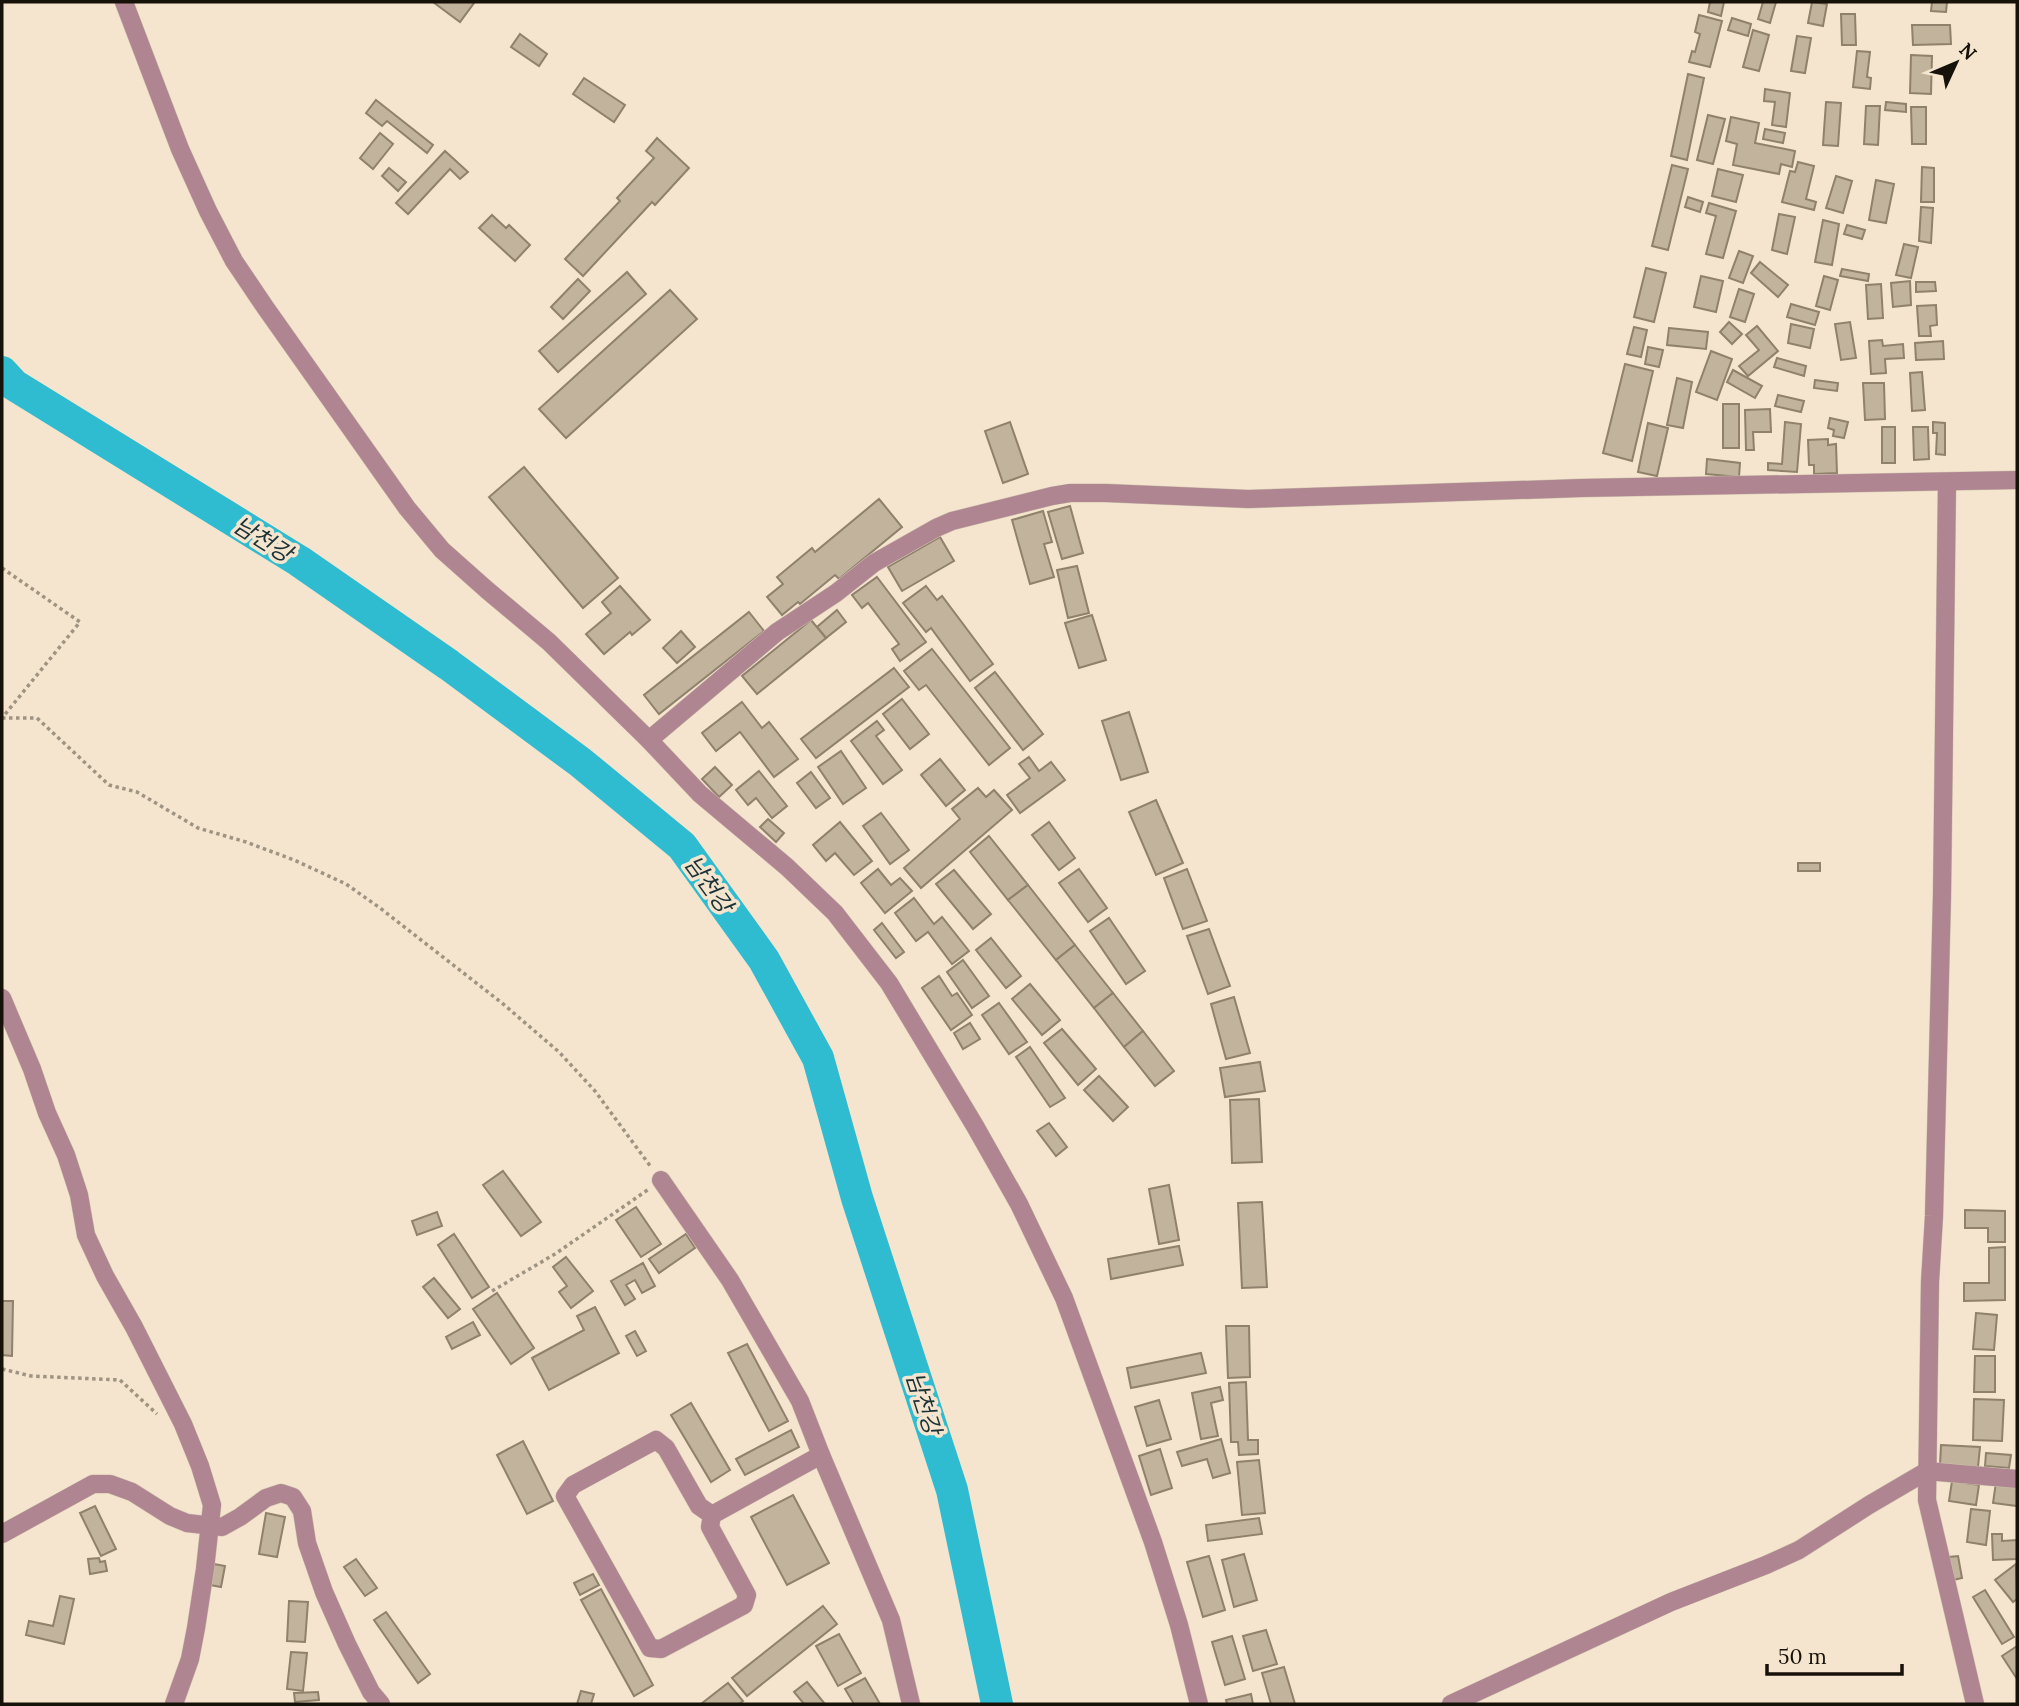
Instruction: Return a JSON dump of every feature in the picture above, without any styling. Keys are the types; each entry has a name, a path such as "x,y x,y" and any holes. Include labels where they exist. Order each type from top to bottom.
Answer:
{"street":[{"path":"124,2 180,149 234,261 407,508 442,550 549,642 700,794 787,867 835,913 889,983 1019,1204 1064,1298 1153,1542 1179,1625 1199,1704"},
{"path":"649,740 777,632 836,593 874,563 953,521 1052,496 1106,493 1248,499 1595,487 2017,480"},
{"path":"1947,482 1942,895 1930,1282 1927,1500 1975,1704"},
{"path":"2,998 66,1155 79,1195 86,1235 183,1424 212,1505 196,1628 190,1659 174,1704"},
{"path":"662,1180 730,1280 800,1401 891,1620 911,1704"},
{"path":"656,1440 666,1448 699,1506 712,1515 710,1527 747,1594 744,1605 661,1649 650,1648 565,1496 573,1485 656,1440"},
{"path":"712,1515 821,1455"},
{"path":"1451,1704 1671,1602 1799,1550 1927,1471 2017,1479"},
{"path":"2,1534 93,1484 110,1483 132,1492 170,1516 187,1523 222,1527 266,1498 281,1493 293,1497 302,1511 307,1543 324,1592 371,1692 381,1704"}],"path":[{"path":"2,568 80,622 2,718"},
{"path":"2,718 37,718 109,785 137,792 198,828 294,860 346,884 502,1003 559,1052 595,1091 662,1180 555,1254 492,1291"},
{"path":"2,1369 31,1376 120,1380 163,1418 183,1424"}],"building":[{"path":"433,2 472,2 474,3 460,22"},
{"path":"1710,2 1724,2 1721,16 1708,12"},
{"path":"1763,2 1776,2 1770,23 1758,19"},
{"path":"1812,2 1827,4 1823,26 1808,23"},
{"path":"1932,2 1947,2 1946,12 1931,11"},
{"path":"1841,14 1855,14 1856,45 1842,45"},
{"path":"1699,15 1722,21 1710,67 1689,62 1700,34 1695,32"},
{"path":"1732,18 1751,24 1748,36 1728,30"},
{"path":"1912,25 1950,25 1951,44 1913,45"},
{"path":"1753,30 1769,35 1759,71 1743,67"},
{"path":"520,34 547,54 539,66 511,47"},
{"path":"1797,36 1811,38 1805,73 1791,71"},
{"path":"1857,51 1870,52 1867,77 1871,78 1870,89 1853,87"},
{"path":"1911,55 1932,56 1931,94 1910,93"},
{"path":"1688,74 1704,78 1687,160 1671,156"},
{"path":"584,78 625,105 614,122 573,94"},
{"path":"1765,89 1790,93 1786,127 1772,125 1775,102 1764,101"},
{"path":"376,100 433,145 427,153 387,121 382,126 366,113"},
{"path":"1826,102 1841,103 1838,146 1823,145"},
{"path":"1886,102 1906,104 1906,112 1885,110"},
{"path":"1866,106 1880,106 1878,145 1864,144"},
{"path":"1911,107 1926,107 1926,144 1912,144"},
{"path":"1708,115 1725,119 1713,164 1697,160"},
{"path":"1731,117 1759,123 1755,143 1795,151 1792,167 1781,164 1779,174 1733,165 1737,144 1726,141"},
{"path":"1765,129 1785,133 1783,143 1763,139"},
{"path":"380,133 393,144 373,169 360,158"},
{"path":"657,138 689,168 655,205 652,202 583,276 565,259 620,201 617,198 654,158 646,151"},
{"path":"445,151 468,172 460,179 450,169 408,214 396,203"},
{"path":"1798,162 1814,166 1806,199 1816,202 1814,210 1782,202 1790,171 1795,172"},
{"path":"1672,165 1688,169 1668,250 1652,246"},
{"path":"1922,167 1934,168 1934,202 1921,202"},
{"path":"389,168 406,182 398,191 382,176"},
{"path":"1718,169 1743,175 1736,202 1712,196"},
{"path":"1836,176 1852,181 1843,213 1826,208"},
{"path":"1876,180 1894,184 1886,223 1869,220"},
{"path":"1688,197 1703,202 1700,212 1685,207"},
{"path":"1709,203 1736,211 1723,258 1706,254 1716,216 1706,213"},
{"path":"1921,207 1933,208 1931,243 1919,241"},
{"path":"1779,214 1795,217 1787,254 1772,250"},
{"path":"492,215 506,228 509,225 530,245 515,261 479,228"},
{"path":"1823,220 1839,224 1832,265 1815,262"},
{"path":"1847,225 1865,230 1862,239 1844,234"},
{"path":"1904,244 1918,247 1911,278 1896,275"},
{"path":"1739,251 1753,256 1743,283 1729,278"},
{"path":"1760,262 1788,285 1778,297 1751,273"},
{"path":"1646,268 1666,273 1654,322 1634,317"},
{"path":"1842,269 1869,274 1868,281 1840,276"},
{"path":"627,272 646,294 558,372 539,351"},
{"path":"1701,276 1723,281 1716,312 1694,307"},
{"path":"1824,276 1838,280 1830,310 1816,306"},
{"path":"578,279 590,291 563,319 551,307"},
{"path":"1910,281 1911,305 1893,307 1891,283"},
{"path":"1916,282 1935,282 1936,291 1916,292"},
{"path":"1881,284 1883,318 1868,319 1866,285"},
{"path":"1739,289 1754,294 1745,322 1730,317"},
{"path":"670,290 697,319 566,438 539,409"},
{"path":"1791,304 1819,312 1815,325 1787,317"},
{"path":"1936,305 1937,325 1930,326 1931,336 1919,336 1917,306"},
{"path":"1729,322 1742,334 1732,344 1720,332"},
{"path":"1850,322 1856,358 1841,360 1835,324"},
{"path":"1791,324 1814,329 1810,348 1788,343"},
{"path":"1757,326 1778,351 1748,376 1739,366 1759,350 1746,335"},
{"path":"1634,327 1647,330 1641,357 1627,354"},
{"path":"1669,328 1708,332 1706,349 1667,345"},
{"path":"1882,340 1883,346 1903,344 1904,358 1885,359 1886,373 1871,374 1869,341"},
{"path":"1943,341 1944,359 1916,360 1915,343"},
{"path":"1648,347 1663,350 1659,367 1645,364"},
{"path":"1711,351 1732,359 1717,400 1696,392"},
{"path":"1777,358 1806,366 1804,376 1774,367"},
{"path":"1625,364 1653,371 1632,461 1603,453"},
{"path":"1733,370 1762,386 1755,398 1727,382"},
{"path":"1922,372 1925,410 1912,411 1910,373"},
{"path":"1677,378 1692,382 1683,428 1667,425"},
{"path":"1815,380 1838,383 1837,391 1814,388"},
{"path":"1863,383 1884,383 1885,419 1865,420"},
{"path":"1778,395 1804,401 1801,412 1775,406"},
{"path":"1723,404 1739,404 1739,448 1723,448"},
{"path":"1770,409 1771,432 1753,432 1754,450 1746,450 1745,410"},
{"path":"1830,418 1848,422 1844,438 1833,436 1834,430 1828,428"},
{"path":"1010,422 1028,474 1003,483 985,431"},
{"path":"1785,422 1801,424 1797,472 1768,470 1768,463 1782,464"},
{"path":"1933,422 1945,423 1945,455 1936,454 1937,433 1933,433"},
{"path":"1648,423 1668,428 1657,476 1638,472"},
{"path":"1882,427 1895,427 1895,463 1882,463"},
{"path":"1913,427 1928,427 1929,459 1914,460"},
{"path":"1828,439 1828,445 1836,444 1837,473 1814,474 1814,465 1809,465 1808,440"},
{"path":"1707,459 1740,463 1739,477 1706,474"},
{"path":"524,467 618,578 583,608 489,497"},
{"path":"879,499 902,527 839,579 835,575 782,615 767,597 783,584 777,577 812,548 815,552"},
{"path":"1070,506 1083,553 1062,559 1048,512"},
{"path":"1043,511 1052,542 1044,544 1054,577 1030,584 1012,520"},
{"path":"940,537 954,561 902,591 888,567"},
{"path":"1077,566 1089,613 1068,618 1057,570"},
{"path":"877,577 926,642 900,661 892,649 899,644 868,603 862,608 852,595"},
{"path":"620,586 650,620 632,635 630,632 604,654 586,634 611,613 602,602"},
{"path":"926,586 937,600 942,596 993,664 970,681 931,628 926,632 903,603"},
{"path":"837,610 846,622 826,638 817,627"},
{"path":"749,612 764,631 659,714 644,695"},
{"path":"1092,615 1106,660 1079,668 1065,623"},
{"path":"811,620 826,638 757,694 742,676"},
{"path":"681,631 695,647 677,663 663,648"},
{"path":"932,649 1010,748 989,765 926,685 919,690 904,671"},
{"path":"894,668 909,687 816,758 801,739"},
{"path":"995,672 1043,734 1023,750 975,688"},
{"path":"902,699 929,734 910,749 883,714"},
{"path":"742,702 762,728 769,722 798,759 774,777 740,732 716,751 702,733"},
{"path":"1129,712 1148,772 1121,780 1102,721"},
{"path":"877,721 884,730 876,736 902,770 883,784 851,741"},
{"path":"841,751 866,788 843,804 818,767"},
{"path":"1029,757 1039,771 1051,762 1065,780 1020,813 1007,795 1030,778 1019,764"},
{"path":"940,759 965,790 946,806 921,775"},
{"path":"715,767 732,785 719,797 702,779"},
{"path":"759,771 787,806 772,818 756,798 748,805 736,790"},
{"path":"811,772 830,798 816,808 797,783"},
{"path":"978,788 986,797 994,790 1012,810 921,888 904,868 960,819 952,809"},
{"path":"1156,800 1183,863 1156,875 1129,812"},
{"path":"881,813 909,850 890,864 863,826"},
{"path":"768,819 784,833 776,842 760,827"},
{"path":"840,822 872,861 854,875 835,853 826,861 813,845"},
{"path":"1049,822 1075,858 1059,870 1032,835"},
{"path":"989,836 1028,885 1008,900 970,852"},
{"path":"1798,863 1820,863 1820,871 1798,871"},
{"path":"878,869 891,885 900,878 912,891 885,913 861,883"},
{"path":"1079,869 1107,908 1088,922 1059,883"},
{"path":"1187,869 1207,921 1183,929 1164,878"},
{"path":"954,870 991,914 973,929 936,884"},
{"path":"1028,885 1075,945 1056,960 1008,900"},
{"path":"914,898 934,924 942,917 969,951 952,964 928,932 916,941 895,913"},
{"path":"1109,918 1145,971 1126,984 1090,931"},
{"path":"882,923 904,952 896,958 874,930"},
{"path":"1209,929 1230,986 1208,994 1187,936"},
{"path":"991,938 1021,976 1006,988 976,950"},
{"path":"1075,945 1113,993 1094,1008 1056,960"},
{"path":"963,960 989,996 972,1008 947,972"},
{"path":"939,976 952,996 957,993 972,1015 951,1030 922,988"},
{"path":"1030,984 1060,1020 1042,1035 1012,999"},
{"path":"1113,993 1143,1031 1124,1047 1094,1008"},
{"path":"1234,997 1250,1053 1226,1059 1211,1004"},
{"path":"999,1003 1027,1042 1009,1054 982,1015"},
{"path":"970,1023 980,1039 963,1049 954,1033"},
{"path":"1062,1029 1096,1069 1078,1085 1044,1043"},
{"path":"1143,1031 1174,1071 1155,1086 1124,1047"},
{"path":"1030,1047 1065,1098 1050,1107 1016,1057"},
{"path":"1260,1062 1265,1091 1225,1097 1220,1068"},
{"path":"1099,1076 1128,1107 1113,1121 1084,1090"},
{"path":"1259,1099 1262,1162 1232,1163 1230,1100"},
{"path":"1049,1123 1067,1147 1056,1156 1037,1131"},
{"path":"503,1171 541,1222 521,1236 483,1185"},
{"path":"1169,1185 1179,1240 1159,1244 1149,1189"},
{"path":"1262,1202 1267,1287 1242,1288 1238,1203"},
{"path":"636,1207 661,1244 641,1257 616,1220"},
{"path":"1965,1210 2005,1211 2005,1242 1988,1242 1988,1228 1965,1228"},
{"path":"437,1212 442,1226 417,1235 412,1221"},
{"path":"454,1234 489,1287 472,1298 438,1245"},
{"path":"686,1234 695,1248 659,1273 649,1259"},
{"path":"1179,1246 1183,1265 1111,1279 1108,1259"},
{"path":"2005,1247 2005,1300 1964,1301 1964,1283 1989,1283 1989,1248"},
{"path":"566,1257 593,1291 571,1308 559,1292 567,1286 553,1267"},
{"path":"643,1263 655,1286 642,1293 635,1280 626,1285 635,1299 625,1305 611,1281"},
{"path":"434,1278 460,1309 448,1318 423,1287"},
{"path":"497,1293 534,1348 511,1364 473,1309"},
{"path":"2,1301 13,1301 12,1356 2,1355"},
{"path":"595,1307 619,1353 549,1390 532,1358 584,1330 577,1316"},
{"path":"1976,1313 1997,1315 1994,1350 1973,1349"},
{"path":"473,1322 480,1335 452,1349 446,1337"},
{"path":"1226,1326 1249,1326 1250,1377 1228,1378"},
{"path":"635,1331 646,1351 637,1356 626,1336"},
{"path":"747,1344 788,1421 769,1431 728,1353"},
{"path":"1201,1353 1206,1373 1131,1388 1127,1368"},
{"path":"1975,1356 1995,1356 1995,1392 1974,1392"},
{"path":"1246,1382 1248,1440 1258,1440 1258,1454 1239,1455 1238,1442 1231,1442 1229,1383"},
{"path":"1220,1387 1223,1400 1211,1403 1218,1436 1201,1439 1192,1393"},
{"path":"1974,1399 2004,1400 2002,1441 1973,1440"},
{"path":"1159,1400 1171,1439 1147,1446 1135,1407"},
{"path":"691,1403 730,1470 711,1482 671,1415"},
{"path":"791,1430 799,1447 745,1475 736,1459"},
{"path":"1221,1439 1230,1473 1213,1478 1207,1459 1182,1466 1177,1452"},
{"path":"523,1441 553,1501 527,1514 497,1455"},
{"path":"1941,1445 1980,1447 1978,1467 1940,1465"},
{"path":"1160,1449 1172,1488 1151,1495 1139,1456"},
{"path":"1986,1453 2011,1455 2009,1468 1985,1466"},
{"path":"1259,1460 1265,1513 1242,1515 1237,1462"},
{"path":"1952,1481 1979,1485 1976,1505 1949,1501"},
{"path":"1996,1482 2017,1484 2017,1506 1993,1503"},
{"path":"793,1495 829,1563 787,1585 751,1517"},
{"path":"95,1506 116,1549 101,1556 80,1513"},
{"path":"1971,1509 1990,1511 1986,1545 1967,1542"},
{"path":"266,1513 285,1517 277,1557 259,1554"},
{"path":"1259,1518 1262,1534 1208,1541 1206,1525"},
{"path":"1992,1534 2002,1534 2002,1541 2017,1540 2017,1559 1993,1560"},
{"path":"1244,1554 1257,1600 1234,1607 1222,1560"},
{"path":"1209,1556 1225,1610 1203,1617 1187,1562"},
{"path":"1958,1556 1962,1578 1953,1580 1949,1557"},
{"path":"99,1558 100,1562 105,1561 107,1571 90,1574 88,1559"},
{"path":"356,1559 377,1588 365,1596 344,1567"},
{"path":"214,1564 225,1566 221,1587 210,1585"},
{"path":"2016,1564 2017,1599 2013,1602 1995,1580"},
{"path":"593,1574 599,1585 580,1595 574,1583"},
{"path":"601,1589 653,1685 634,1696 581,1600"},
{"path":"1985,1590 2014,1637 2002,1644 1973,1597"},
{"path":"60,1596 74,1599 64,1644 26,1635 29,1621 53,1626"},
{"path":"289,1601 308,1602 305,1642 287,1641"},
{"path":"823,1606 837,1624 747,1696 732,1678"},
{"path":"386,1612 430,1674 418,1683 374,1620"},
{"path":"1266,1630 1277,1664 1253,1671 1243,1636"},
{"path":"839,1634 861,1673 838,1686 816,1646"},
{"path":"1232,1636 1245,1679 1225,1685 1212,1642"},
{"path":"2017,1646 2017,1679 2002,1656"},
{"path":"291,1652 307,1653 303,1691 287,1689"},
{"path":"1284,1667 1295,1704 1271,1704 1262,1673"},
{"path":"865,1678 880,1704 854,1704 845,1689"},
{"path":"807,1682 825,1704 804,1704 794,1692"},
{"path":"728,1683 743,1701 739,1704 701,1704"},
{"path":"581,1691 594,1694 591,1704 577,1704"},
{"path":"318,1692 319,1700 295,1702 294,1693"},
{"path":"1251,1694 1253,1704 1227,1704 1226,1700"}],"waterway":[{"name":"남천강","path":"2,372 14,385 299,561 449,665 580,762 682,846 764,960 818,1058 857,1198 952,1490 997,1704"}]}
